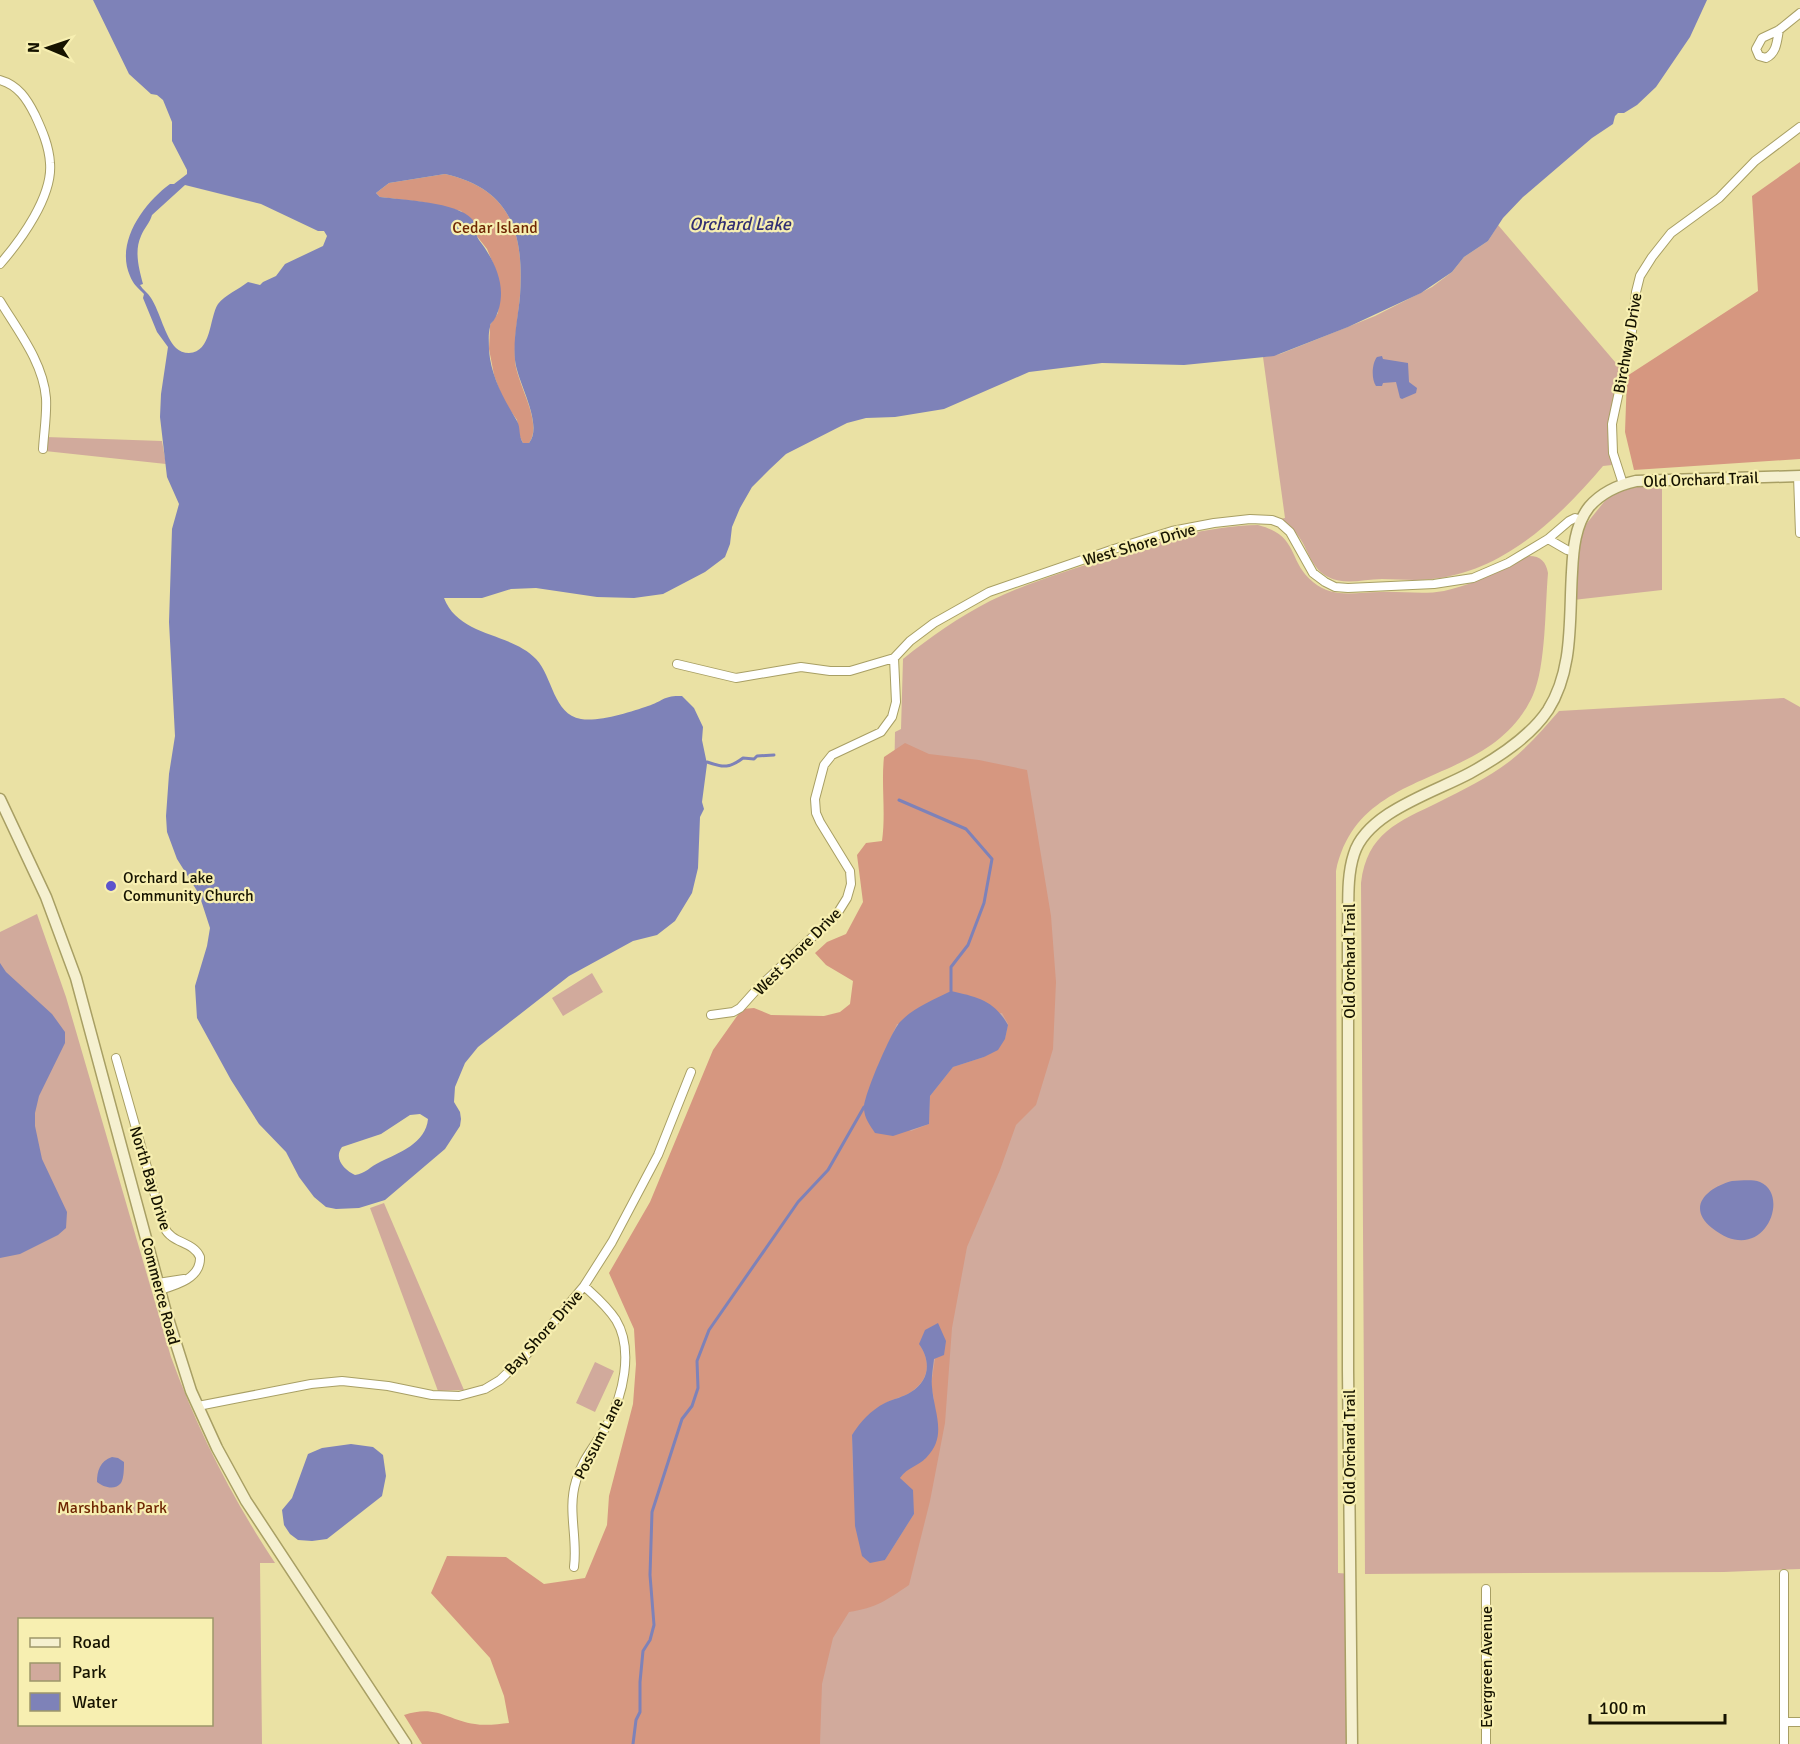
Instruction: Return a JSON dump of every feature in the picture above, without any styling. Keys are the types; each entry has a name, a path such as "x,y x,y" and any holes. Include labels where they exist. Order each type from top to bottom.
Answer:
{"street":[{"path":"1779,30 1800,13"},
{"path":"0,80 15,87 30,105 46,143 50,165 47,187 37,210 0,264"},
{"name":"Birchway Drive","path":"1623,484 1613,453 1611,424 1632,332 1636,291 1640,276 1671,233 1719,198 1755,161 1800,127"},
{"path":"0,301 31,351 40,374 46,400 43,449"},
{"path":"1799,476 1800,533"},
{"name":"Old Orchard Trail","path":"1352,1744 1348,1370 1348,932 1351,867 1354,853 1364,836 1382,818 1473,771 1525,736 1547,710 1561,685 1567,661 1574,552 1582,520 1596,501 1613,488 1650,479 1799,476"},
{"name":"West Shore Drive","path":"677,664 736,678 801,667 850,671 894,658 910,641 934,623 989,592 1172,531 1214,523 1250,519 1272,520 1280,523 1290,532 1313,573 1325,582 1348,588 1434,584 1473,578 1508,563 1548,539 1569,521 1575,518 1582,520"},
{"path":"1548,539 1574,552"},
{"name":"West Shore Drive","path":"711,1015 733,1012 740,1008 758,988 837,914 847,898 851,884 850,872 820,822 816,813 815,799 824,765 832,755 881,732 892,717 896,702 894,658"},
{"name":"Commerce Road","path":"0,799 46,897 72,965 178,1354 198,1406 220,1455 257,1521 406,1744"},
{"name":"North Bay Drive","path":"117,1058 163,1225 170,1237 193,1247 200,1255 198,1268 189,1278 173,1279 159,1286"},
{"name":"Bay Shore Drive","path":"198,1406 311,1384 342,1381 447,1396 470,1394 485,1389 515,1367 584,1286 643,1186 691,1072"},
{"name":"Possum Lane","path":"574,1567 572,1493 581,1465 607,1426 620,1398 625,1359 617,1321 606,1305 584,1286"},
{"path":"1784,1574 1784,1744"},
{"name":"Evergreen Avenue","path":"1486,1589 1486,1744"},
{"path":"1784,1722 1800,1722"}],"green space":[{"path":"1800,162 1800,459 1634,470 1625,432 1627,376 1758,291 1752,196"},
{"name":"Cedar Island","path":"445,174 468,181 486,191 509,217 516,234 521,274 515,360 533,425 533,435 529,443 523,443 519,435 517,420 503,400 494,375 489,349 490,325 498,313 500,286 487,249 476,235 476,230 461,211 422,202 380,197 376,193 389,183"},
{"path":"1498,225 1627,376 1609,421 1608,444 1612,465 1603,466 1568,505 1528,539 1482,566 1458,574 1426,580 1382,579 1348,582 1328,577 1314,564 1295,532 1279,519 1285,518 1263,357 1280,354 1375,316 1432,287 1452,272 1464,257 1488,241"},
{"path":"46,437 162,441 166,464 45,451"},
{"path":"1662,485 1662,590 1573,600 1579,533 1616,487"},
{"path":"1258,525 1271,530 1287,542 1299,566 1313,582 1337,593 1444,591 1498,572 1529,556 1542,560 1548,573 1543,653 1537,683 1533,695 1513,726 1487,748 1397,792 1370,811 1349,836 1336,871 1338,1573 1351,1574 1350,1744 749,1744 890,1020 895,732 901,729 903,659 934,635 967,614 990,601 1035,582 1183,535 1220,528"},
{"path":"1784,698 1800,707 1800,1569 1724,1572 1365,1574 1361,883 1364,866 1370,852 1387,831 1398,823 1476,783 1510,761 1559,711"},
{"path":"905,743 929,754 979,760 1027,770 1051,916 1056,982 1053,1049 1036,1105 1016,1125 1000,1170 967,1247 952,1328 945,1423 930,1501 909,1585 881,1603 849,1612 833,1638 822,1684 820,1744 422,1744 404,1715 425,1711 479,1725 509,1723 504,1696 490,1658 431,1593 447,1556 506,1557 544,1584 585,1578 607,1525 609,1496 633,1404 636,1364 634,1329 609,1273 650,1202 713,1050 742,1009 754,1008 771,1015 824,1016 840,1012 850,1004 853,981 826,965 815,953 827,942 846,934 863,902 857,855 866,843 882,841 884,757","holes":["1002,1013 1008,1024 1005,1039 984,1057 953,1067 930,1096 929,1124 911,1131 864,1107 877,1069 897,1024","919,1344 935,1359 931,1385 934,1399 925,1459 907,1469 900,1478 914,1514 885,1560 853,1471 852,1435 881,1406 908,1394 922,1381 927,1370 927,1363"]},
{"name":"Marshbank Park","path":"37,914 66,997 171,1357 217,1463 244,1514 275,1563 260,1563 262,1744 0,1744 0,932"},
{"path":"592,973 603,992 563,1016 552,998"},
{"path":"384,1203 464,1390 438,1391 370,1208"},
{"path":"595,1362 614,1371 595,1412 576,1403"}],"water":[{"name":"Orchard Lake","path":"93,0 1707,0 1690,37 1656,87 1637,105 1624,113 1618,113 1613,124 1592,138 1523,197 1503,218 1488,241 1464,257 1452,272 1421,293 1348,327 1274,356 1184,365 1102,363 1029,372 944,409 895,417 866,418 847,423 786,454 752,487 732,527 730,544 725,557 705,572 663,594 634,598 597,597 536,588 511,589 482,598 444,598 451,611 461,620 525,650 536,659 559,703 572,716 588,720 606,718 676,696 682,696 694,708 703,727 702,740 707,764 702,802 704,809 700,817 698,868 692,893 675,921 657,935 633,941 569,976 478,1047 465,1063 455,1087 454,1102 460,1112 460,1126 445,1149 385,1200 359,1208 326,1207 314,1197 299,1177 286,1152 259,1124 231,1080 197,1018 195,986 210,928 199,894 177,859 167,832 166,816 175,736 169,622 172,529 179,504 167,477 160,417 168,347 157,332 143,298 144,294 130,276 126,263 129,237 142,212 160,192 187,174 187,170 172,141 172,122 163,100 151,94 129,74","holes":["445,174 468,181 486,191 509,217 516,234 521,274 515,360 532,414 533,435 529,443 523,443 521,440 518,424 492,369 489,333 490,325 499,307 501,286 494,265 478,237 474,221 465,213 442,205 380,197 376,193 389,183","185,185 261,204 318,231 324,231 327,236 323,246 285,264 276,276 260,285 248,282 224,298 215,310 206,341 202,347 189,353 179,350 172,343 150,296 140,285 143,284 138,254 141,236 152,215","420,1114 428,1119 422,1135 410,1146 359,1174 351,1173 341,1164 339,1156 342,1147 381,1134 410,1115"]},
{"path":"1382,356 1383,359 1408,363 1409,382 1417,388 1416,393 1402,399 1396,382 1376,386 1373,379 1373,367 1377,357"},
{"path":"0,963 6,972 52,1014 65,1032 65,1043 39,1096 35,1126 42,1159 67,1212 66,1228 58,1235 20,1254 0,1258"},
{"path":"951,991 977,998 997,1010 1008,1025 1005,1039 998,1050 953,1067 930,1096 929,1124 893,1136 875,1133 864,1112 865,1101 896,1028 911,1013"},
{"path":"1732,1181 1760,1182 1769,1189 1773,1200 1772,1213 1767,1225 1758,1235 1746,1240 1730,1238 1712,1228 1700,1212 1700,1205 1708,1193"},
{"path":"938,1323 946,1341 944,1355 934,1359 932,1373 938,1424 936,1441 933,1450 926,1458 906,1471 900,1478 913,1490 914,1514 885,1560 870,1563 862,1556 855,1526 852,1435 875,1409 908,1394 922,1382 927,1363 919,1344 925,1330"},
{"path":"351,1444 373,1447 383,1455 386,1476 382,1496 327,1539 298,1540 284,1525 282,1510 292,1498 308,1454 322,1448"},
{"path":"112,1457 124,1462 123,1478 116,1487 97,1482 102,1464"}],"waterway":[{"path":"707,762 726,766 743,758 754,759 757,756 774,755"},
{"path":"899,800 966,829 992,859 984,903 968,945 951,967 951,991"},
{"path":"633,1744 636,1720 640,1712 643,1651 650,1640 654,1625 650,1575 652,1512 682,1419 692,1406 698,1388 697,1361 709,1330 798,1202 828,1170 864,1107"}],"place":[{"name":"Orchard Lake Community Church","path":"111,886"}]}
